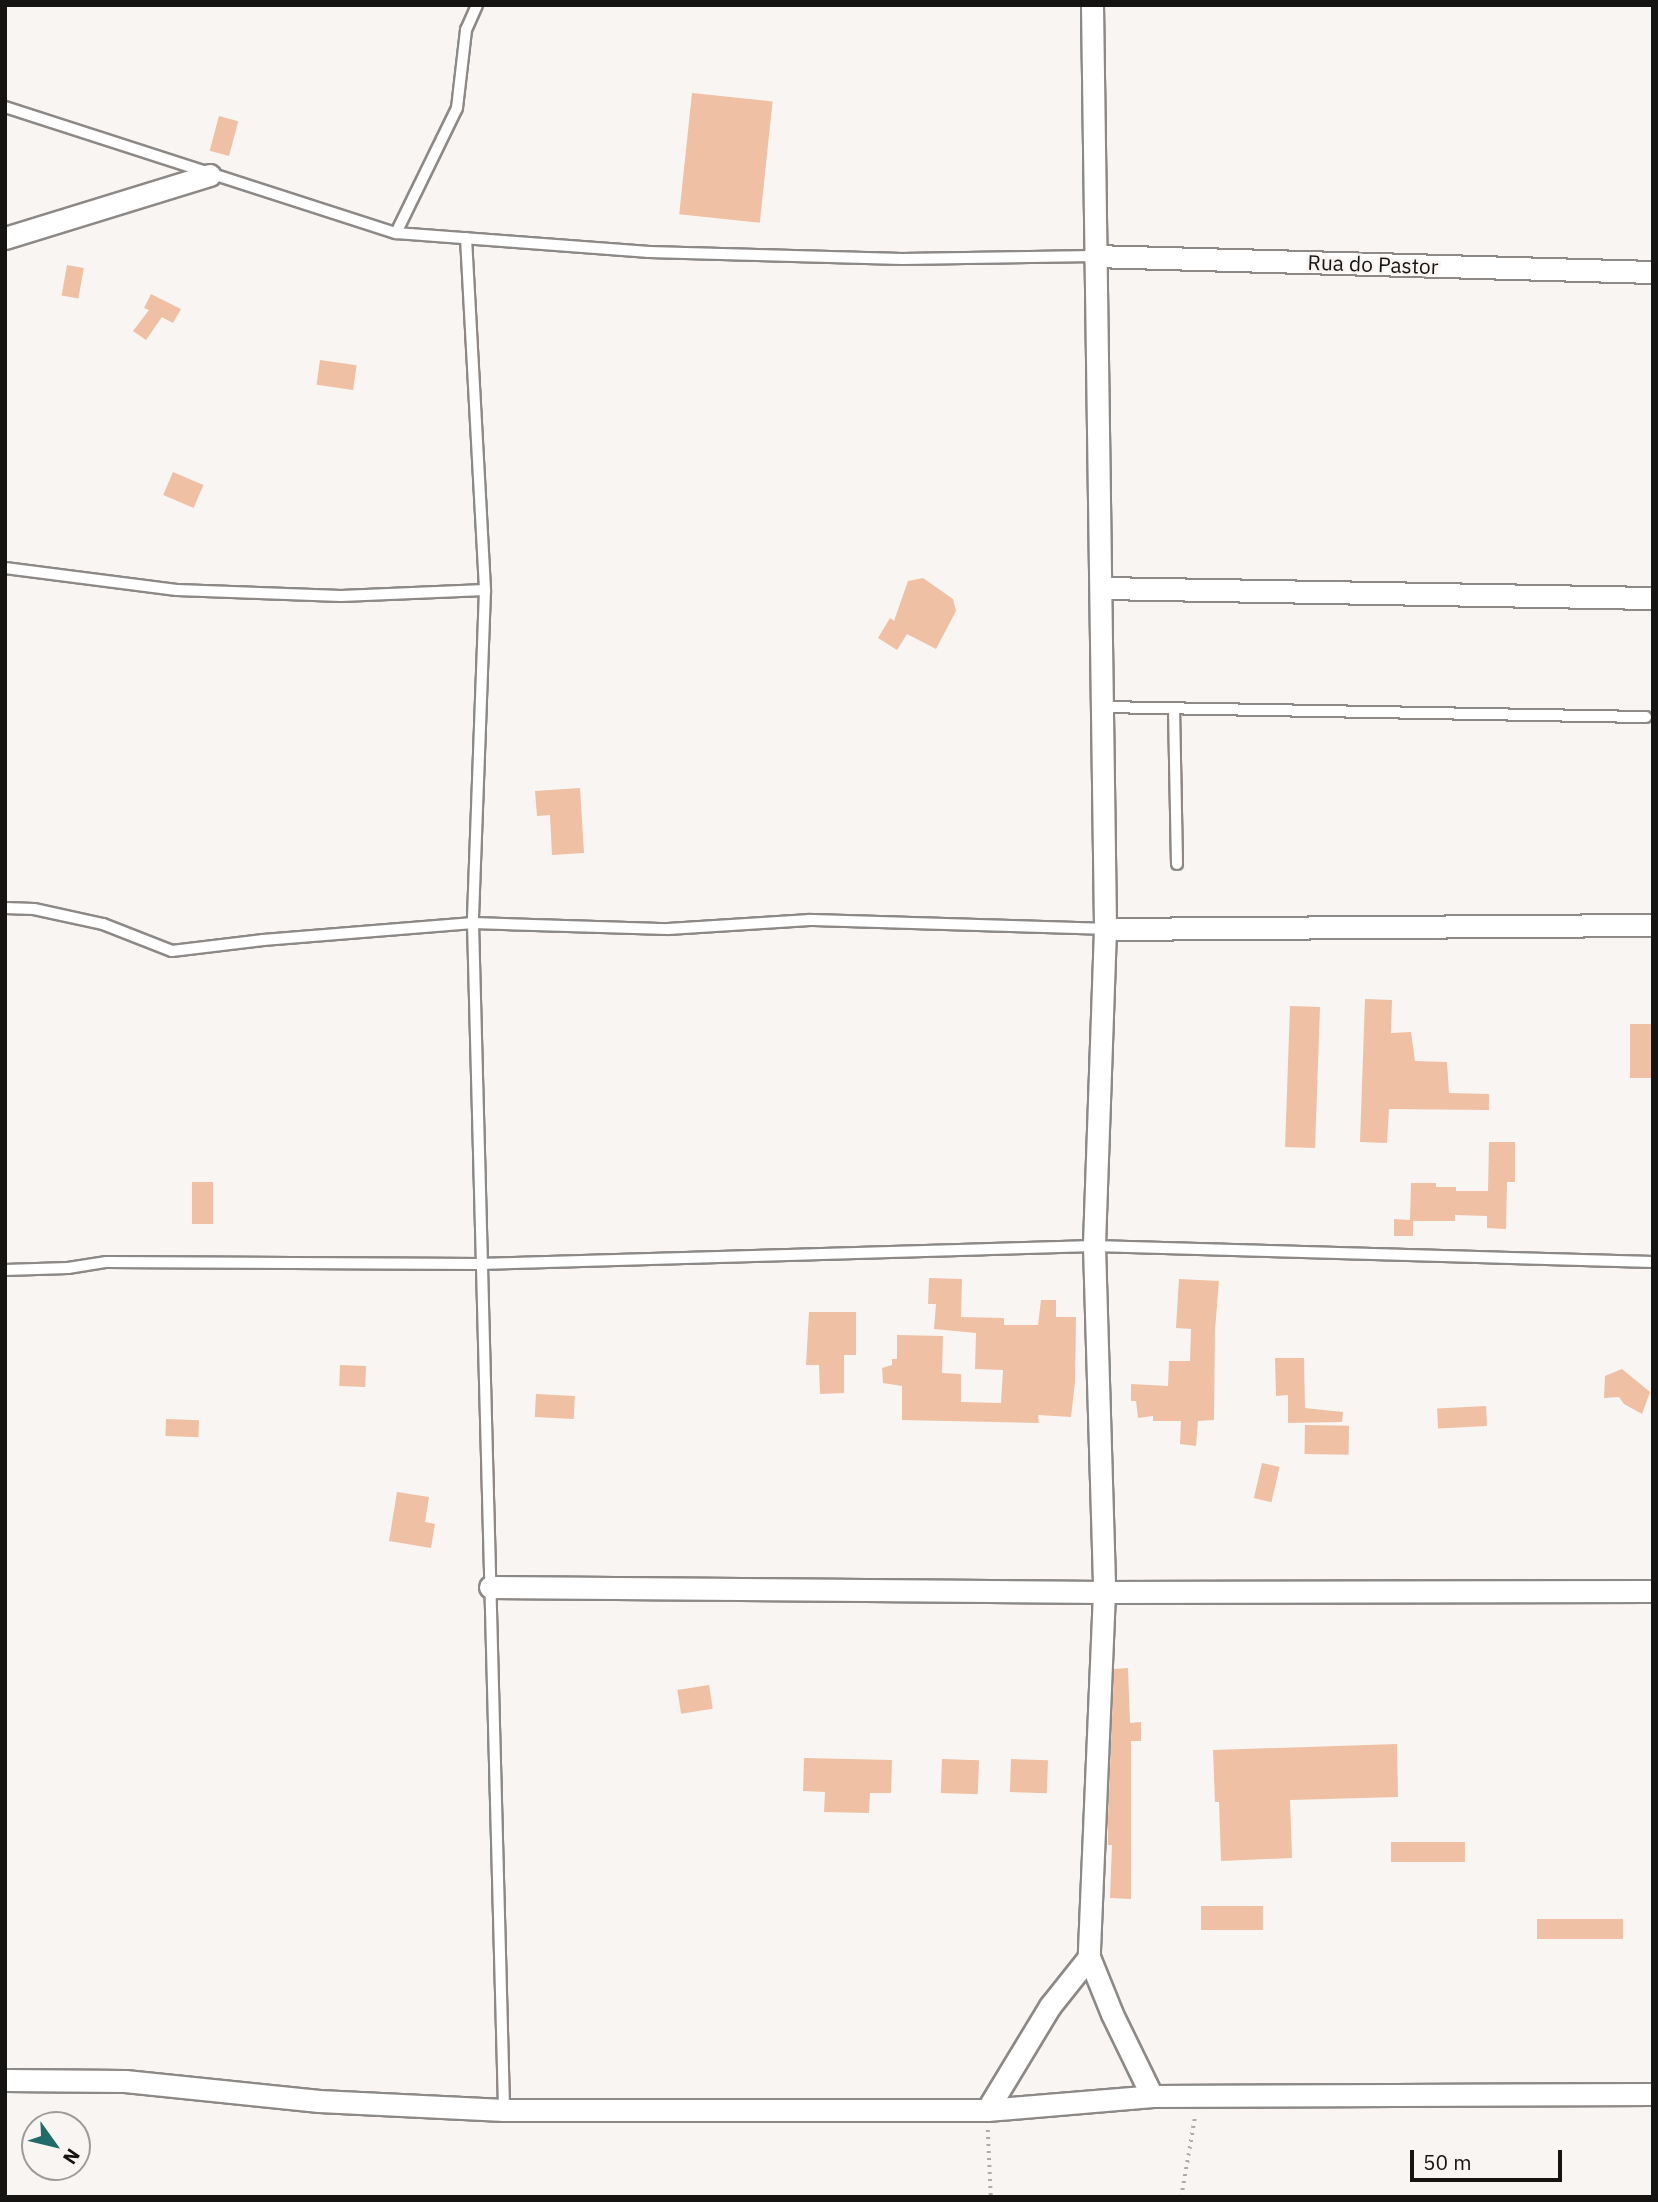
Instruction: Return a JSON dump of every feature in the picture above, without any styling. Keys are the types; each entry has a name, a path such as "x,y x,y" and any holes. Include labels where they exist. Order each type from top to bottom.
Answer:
{"street":[{"path":"1092,5 1105,929 1094,1246 1104,1592 1089,1957 1112,2014 1152,2096"},
{"path":"5,238 210,175"},
{"name":"Rua do Pastor","path":"1094,256 1653,272"},
{"path":"1101,588 1653,598"},
{"path":"1105,929 1653,925"},
{"path":"490,1587 1104,1592 1653,1591"},
{"path":"987,2110 1049,2006 1089,1957"},
{"path":"5,2080 125,2081 319,2101 504,2110 987,2110 1152,2096 1653,2094"}],"lane":[{"path":"396,233 457,108 466,30 477,5"},
{"path":"5,107 396,233 649,252 889,259 1094,256"},
{"path":"466,238 485,590 473,923 479,1264 504,2110"},
{"path":"5,568 177,590 341,596 485,590"},
{"path":"1103,707 1646,717"},
{"path":"1174,708 1177,864"},
{"path":"5,908 34,909 103,924 172,951 263,940 473,923 668,929 810,920 1105,929"},
{"path":"5,1270 68,1268 107,1262 479,1264 1094,1246 1653,1262"}],"path":[{"path":"1181,2197 1190,2160 1198,2096"},
{"path":"987,2110 991,2197"}],"building":[{"path":"692,93 773,101 760,223 679,214"},
{"path":"219,116 238,121 229,156 210,151"},
{"path":"67,265 84,268 78,298 62,296"},
{"path":"151,294 181,309 173,323 162,317 146,340 133,331 149,310 144,308"},
{"path":"320,360 357,365 353,390 317,385"},
{"path":"173,472 203,485 194,508 163,495"},
{"path":"923,578 953,599 956,611 936,649 907,634 897,650 878,638 890,618 894,621 908,581"},
{"path":"580,788 584,853 552,855 550,815 537,816 535,791"},
{"path":"1365,999 1392,1000 1391,1033 1411,1032 1415,1061 1447,1062 1449,1093 1489,1094 1489,1110 1389,1109 1387,1143 1360,1142"},
{"path":"1290,1006 1320,1007 1315,1148 1285,1147"},
{"path":"1630,1024 1653,1024 1653,1078 1630,1078"},
{"path":"1489,1142 1515,1142 1515,1182 1507,1182 1506,1229 1487,1228 1487,1216 1455,1215 1455,1221 1413,1221 1413,1236 1394,1236 1394,1219 1410,1220 1411,1183 1436,1183 1436,1187 1456,1187 1456,1191 1488,1191"},
{"path":"192,1182 213,1182 213,1224 192,1224"},
{"path":"929,1278 962,1279 961,1317 1004,1318 1004,1325 1038,1325 1041,1300 1056,1300 1056,1317 1076,1317 1075,1382 1071,1417 1038,1415 1039,1423 902,1420 902,1386 883,1383 882,1368 892,1365 892,1359 897,1359 897,1335 943,1336 942,1373 961,1374 961,1402 1001,1403 1003,1370 975,1369 976,1333 934,1329 936,1304 928,1304"},
{"path":"1179,1279 1219,1281 1215,1330 1214,1420 1198,1421 1196,1446 1180,1444 1181,1421 1153,1421 1153,1416 1138,1418 1136,1401 1131,1401 1131,1384 1168,1386 1169,1361 1190,1361 1191,1329 1176,1328"},
{"path":"809,1312 856,1312 856,1355 844,1355 844,1393 820,1394 819,1365 806,1365"},
{"path":"1275,1358 1304,1358 1305,1408 1343,1412 1342,1422 1288,1423 1288,1395 1276,1396"},
{"path":"340,1365 366,1366 365,1387 339,1386"},
{"path":"1622,1369 1650,1392 1642,1414 1624,1404 1619,1397 1604,1398 1605,1376"},
{"path":"536,1394 575,1396 574,1419 535,1417"},
{"path":"1486,1406 1487,1426 1438,1429 1437,1409"},
{"path":"166,1419 199,1420 198,1437 165,1436"},
{"path":"1305,1425 1349,1426 1348,1455 1304,1454"},
{"path":"1262,1463 1280,1467 1271,1502 1254,1498"},
{"path":"397,1492 429,1497 425,1522 435,1524 431,1548 389,1541"},
{"path":"1128,1668 1130,1723 1141,1722 1141,1741 1131,1741 1131,1899 1110,1898 1112,1845 1108,1845 1114,1669"},
{"path":"709,1685 713,1709 681,1714 677,1690"},
{"path":"1397,1744 1398,1797 1290,1800 1292,1858 1221,1861 1219,1802 1215,1802 1213,1750"},
{"path":"804,1758 892,1760 891,1793 870,1793 869,1813 824,1812 825,1792 803,1791"},
{"path":"942,1759 979,1760 978,1794 941,1793"},
{"path":"1011,1759 1048,1760 1047,1793 1010,1792"},
{"path":"1391,1842 1465,1842 1465,1862 1391,1862"},
{"path":"1201,1906 1263,1906 1263,1930 1201,1930"},
{"path":"1537,1919 1623,1919 1623,1939 1537,1939"}]}
